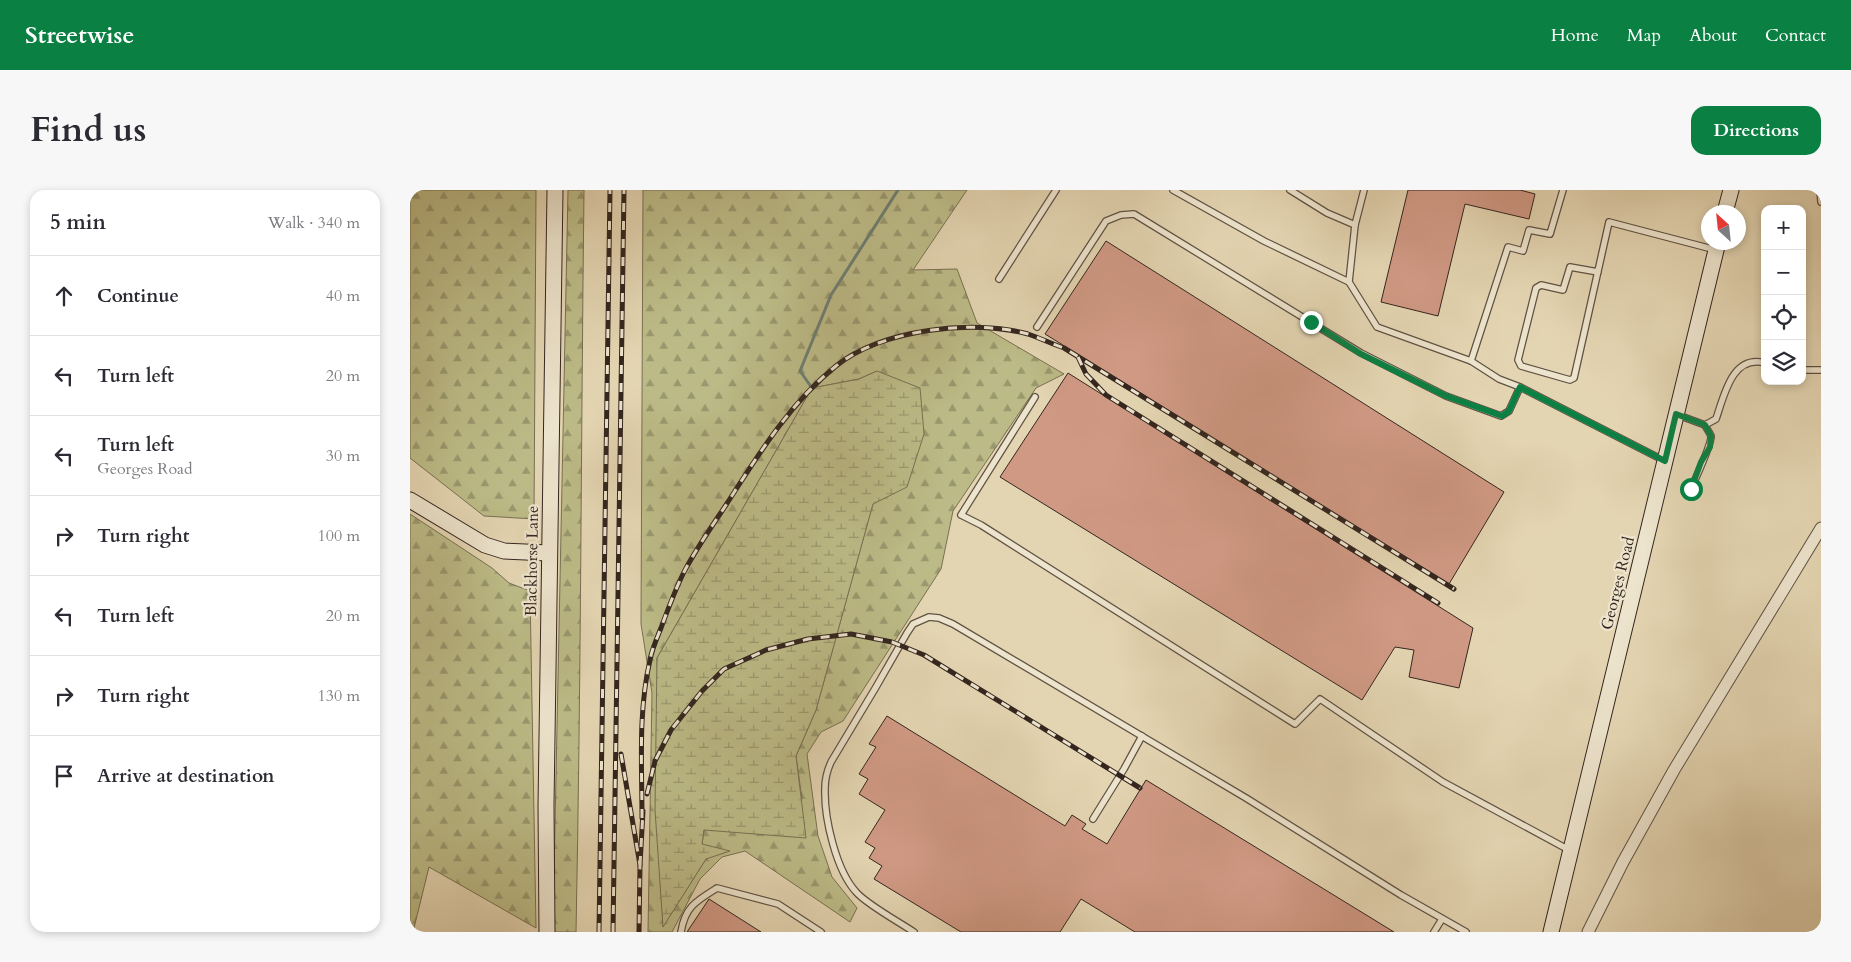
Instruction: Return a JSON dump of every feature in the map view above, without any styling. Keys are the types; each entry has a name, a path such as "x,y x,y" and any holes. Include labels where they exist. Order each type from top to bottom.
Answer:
{"street":[{"name":"Blackhorse Lane","path":"547,932 546,806 555,190"},
{"path":"1727,205 1731,190"},
{"name":"Georges Road","path":"1551,932 1716,250"},
{"path":"410,500 485,545 504,551 549,553"},
{"path":"1588,932 1623,862 1674,770 1821,528"}],"lane":[{"path":"999,279 1056,190"},
{"path":"1174,190 1264,241 1349,282 1377,327 1470,361 1499,380 1520,387 1665,461"},
{"path":"1290,190 1327,214 1355,225"},
{"path":"1349,282 1355,225 1364,190"},
{"path":"1470,361 1508,247 1523,251 1529,230 1550,234 1563,190"},
{"path":"1820,190 1821,202"},
{"path":"1037,327 1106,221 1121,215 1134,214 1361,354 1446,396 1502,416 1509,411 1520,387"},
{"path":"1598,272 1570,267 1563,290 1541,285 1536,288 1518,360 1521,366 1570,380 1574,378 1598,272 1609,222 1701,242"},
{"path":"1705,425 1716,419 1732,375 1744,364 1761,362"},
{"path":"1806,370 1821,370"},
{"path":"1036,397 960,515 989,530 1295,724 1320,700 1443,782 1570,852"},
{"path":"1676,414 1705,425 1711,436 1710,447 1701,462 1691,489"},
{"path":"914,932 857,894 850,883 840,864 830,831 824,789 826,774 831,762 907,633 914,624 930,617 939,618 953,624 1254,803 1392,890 1466,932"},
{"path":"1093,819 1142,736"},
{"path":"681,932 683,918 697,900 717,888 778,904 821,932"},
{"path":"1434,932 1442,919"}],"green space":[{"path":"410,190 536,190 534,519 484,516 410,458"},
{"path":"568,190 584,190 576,932 554,932 554,875"},
{"path":"643,190 967,190 913,270 957,269 977,323 1064,374 1036,388 953,511 941,569 843,721 821,732 807,754 818,836 832,877 857,908 850,922 745,851 722,857 700,879 672,932 648,932 652,693 641,624","holes":["877,371 873,503 816,710 796,756 802,799 704,829 702,844 706,859 663,926 657,658 812,388 859,379"]},
{"path":"877,371 920,388 924,434 907,487 873,504 816,710 796,756 806,838 704,830 702,844 730,851 706,859 663,927 655,810 657,658 812,388 859,379"},
{"path":"410,514 492,568 509,583 530,591 536,928 429,867 413,932 410,932"}],"building":[{"path":"1408,190 1520,190 1535,194 1529,219 1465,204 1438,316 1381,302"},
{"path":"1106,241 1504,492 1449,584 1045,334"},
{"path":"1068,373 1473,628 1459,688 1409,677 1414,650 1395,647 1362,700 1000,477"},
{"path":"887,716 1065,826 1072,815 1086,824 1082,829 1107,844 1146,780 1394,932 1135,932 1081,899 1060,932 961,932 874,879 882,866 869,858 875,848 865,842 885,810 859,794 868,779 859,774 876,747 869,744"},
{"path":"709,899 761,932 687,932"}],"waterway":[{"path":"812,388 800,371 831,295 898,190"}],"railway":[{"path":"599,932 610,190"},
{"path":"613,932 624,190"},
{"path":"642,818 642,719 646,680 653,648 684,572 704,538 763,449 804,396 836,366 855,353 878,343 902,336 929,330 981,327 1028,334 1064,348 1454,589"},
{"path":"1078,357 1086,374 1106,395 1438,603"},
{"path":"647,794 655,761 671,730 702,691 724,669 766,650 808,639 851,634 892,642 924,655 1140,788"},
{"path":"621,754 640,865 639,932"},
{"path":"640,865 643,811"}],"route":[{"path":"1311,322 1361,354 1446,396 1502,416 1509,411 1520,387 1665,461 1676,414 1705,425 1711,436 1710,447 1701,462 1691,489"}]}
